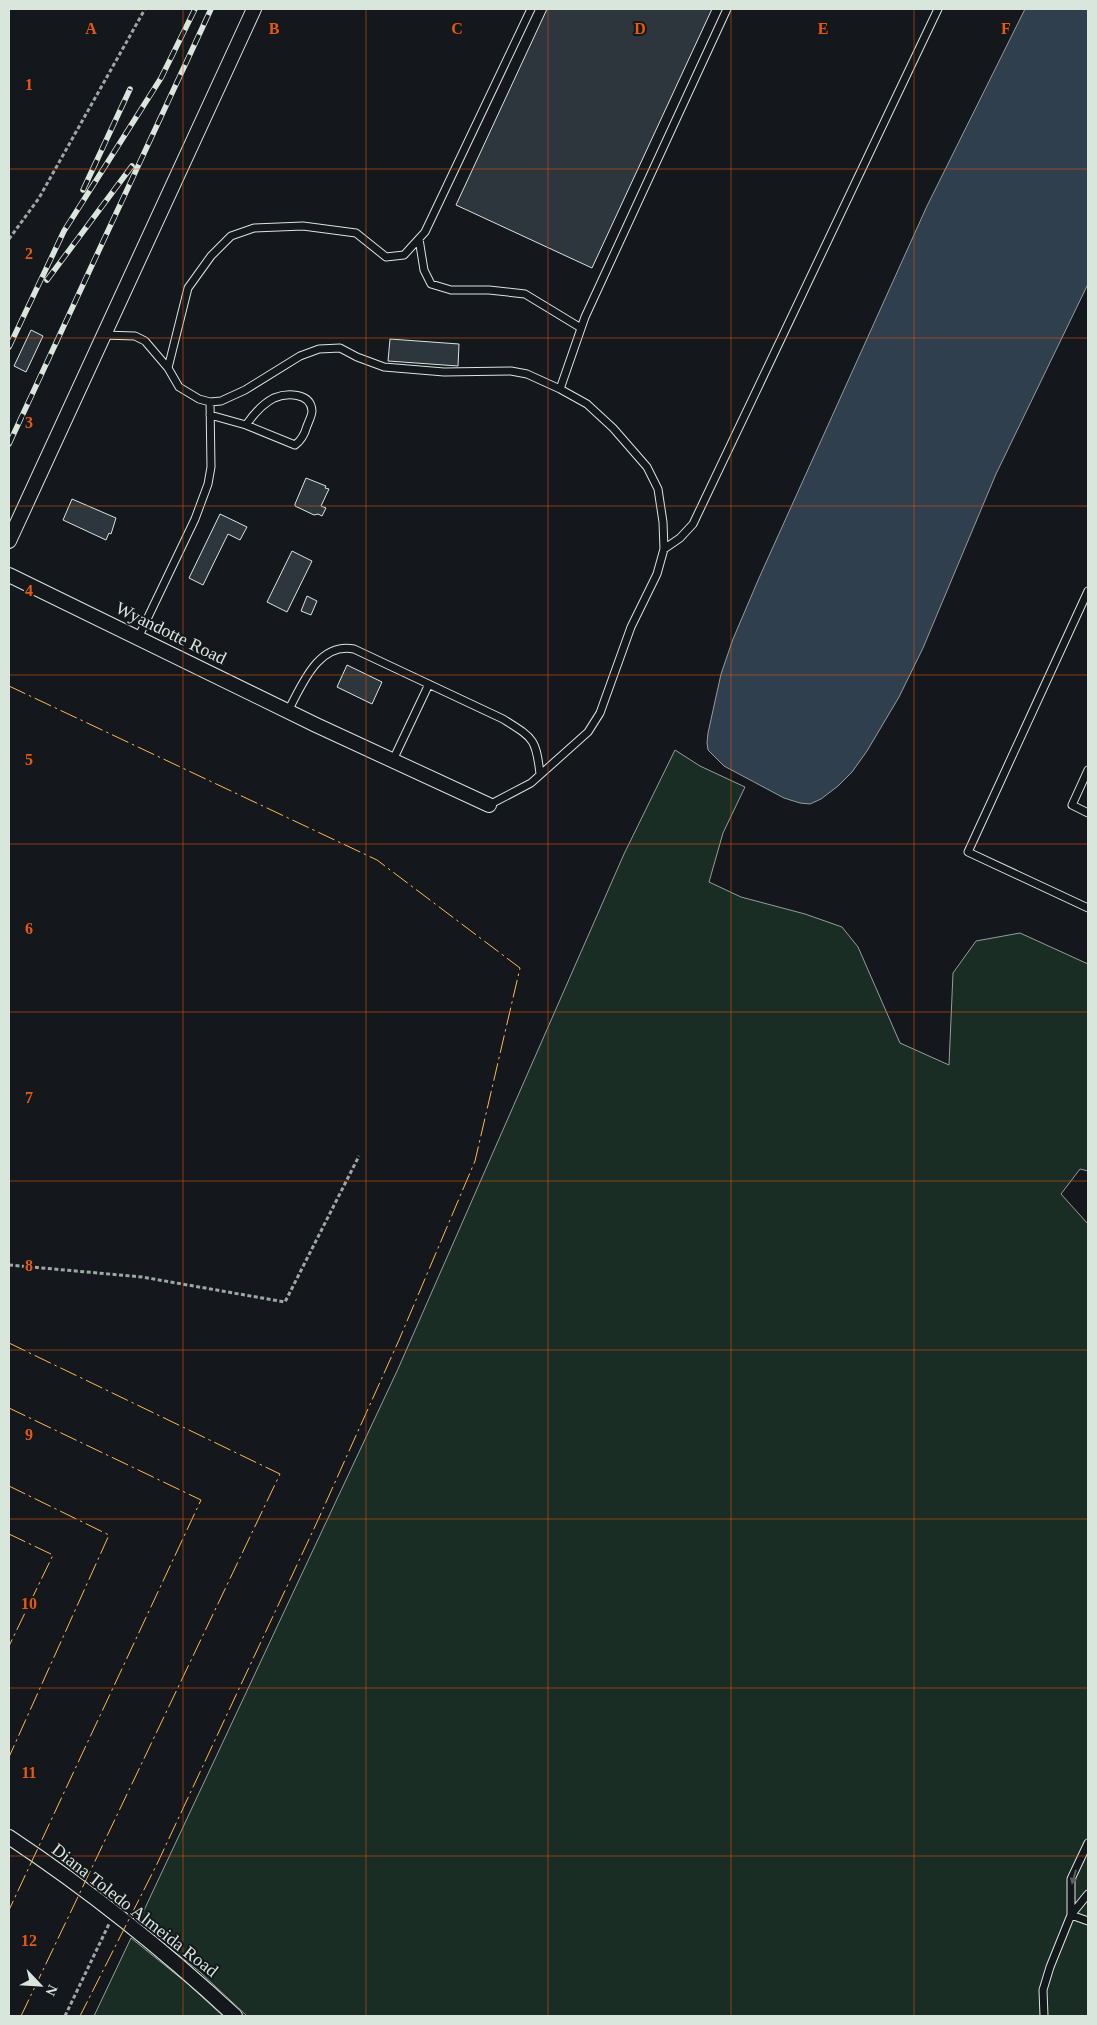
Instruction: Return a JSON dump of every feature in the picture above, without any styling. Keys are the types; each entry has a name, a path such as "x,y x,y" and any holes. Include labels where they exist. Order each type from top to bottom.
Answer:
{"street":[{"path":"9,541 254,9"},
{"name":"Wyandotte Road","path":"9,575 316,725 489,805"},
{"name":"Diana Toledo Almeida Road","path":"9,1837 63,1873 194,1978 235,2016"}],"lane":[{"path":"168,368 188,288 211,256 231,236 254,228 312,227 356,233 386,257 404,254 425,232 530,9"},
{"path":"560,389 581,328 727,9"},
{"path":"664,549 680,538 693,524 938,9"},
{"path":"419,239 424,270 431,284 451,290 489,290 525,294 581,328"},
{"path":"103,335 135,336 145,341 168,368 180,387 199,399 210,402 221,401 245,390 300,356 319,349 340,348 357,357 384,367 444,372 511,372 527,374 560,389 586,404 613,428 647,466 658,489 663,522 664,549 657,574 632,627 600,713 588,732 530,783 489,805"},
{"path":"210,415 246,425 295,445 304,434 312,411 310,403 304,398 290,394 273,399 253,414 246,425"},
{"path":"138,638 195,519 208,484 211,466 210,402"},
{"path":"1088,591 968,852 1088,908"},
{"path":"288,711 311,669 329,652 344,647 354,649 503,719 521,730 532,740 537,749 540,774"},
{"path":"393,760 429,684"},
{"path":"1088,770 1072,805 1088,813"},
{"path":"1071,1915 1071,1879 1088,1843"},
{"path":"1044,2016 1043,1990 1050,1967 1071,1915 1088,1894"},
{"path":"1071,1915 1088,1921"}],"path":[{"path":"9,239 39,198 145,9"},
{"path":"9,1265 142,1277 285,1302 359,1156"},
{"path":"65,2016 114,1914"}],"green space":[{"path":"675,750 700,766 745,787 723,833 709,882 741,897 805,914 842,927 858,947 900,1043 949,1065 953,973 976,941 1020,933 1088,964 1088,1171 1080,1169 1061,1194 1088,1224 1088,2016 247,2016 200,1972 138,1923 398,1369 624,854"},
{"path":"131,1938 188,1984 223,2016 94,2016"}],"water":[{"path":"1025,9 1088,9 1088,284 996,474 923,648 899,697 867,751 852,772 821,799 810,804 800,803 784,798 724,766 708,750 708,733 721,674 733,639 759,578 927,206"}],"building":[{"path":"547,9 712,9 592,268 456,205"},
{"path":"31,330 43,336 26,372 14,366"},
{"path":"390,339 459,344 458,366 388,361"},
{"path":"306,478 329,489 321,506 326,508 322,516 314,515 295,506"},
{"path":"72,499 116,518 111,534 109,533 106,540 63,520"},
{"path":"220,514 247,527 240,540 228,534 203,585 189,578"},
{"path":"292,551 312,561 287,612 267,602"},
{"path":"307,596 317,601 311,615 301,611"},
{"path":"347,665 382,682 372,704 337,687"}],"railway":[{"path":"9,347 64,231 161,78 195,9"},
{"path":"9,444 211,9"},
{"path":"83,190 130,89"},
{"path":"47,280 132,166"}],"power":[{"path":"9,686 377,860 520,968 475,1161 399,1340 318,1520 157,1864 80,2016"},
{"path":"9,1343 280,1474 21,2016"},
{"path":"9,1408 201,1500 9,1910"},
{"path":"9,1486 109,1535 9,1757"},
{"path":"9,1534 53,1555 9,1646"}]}
